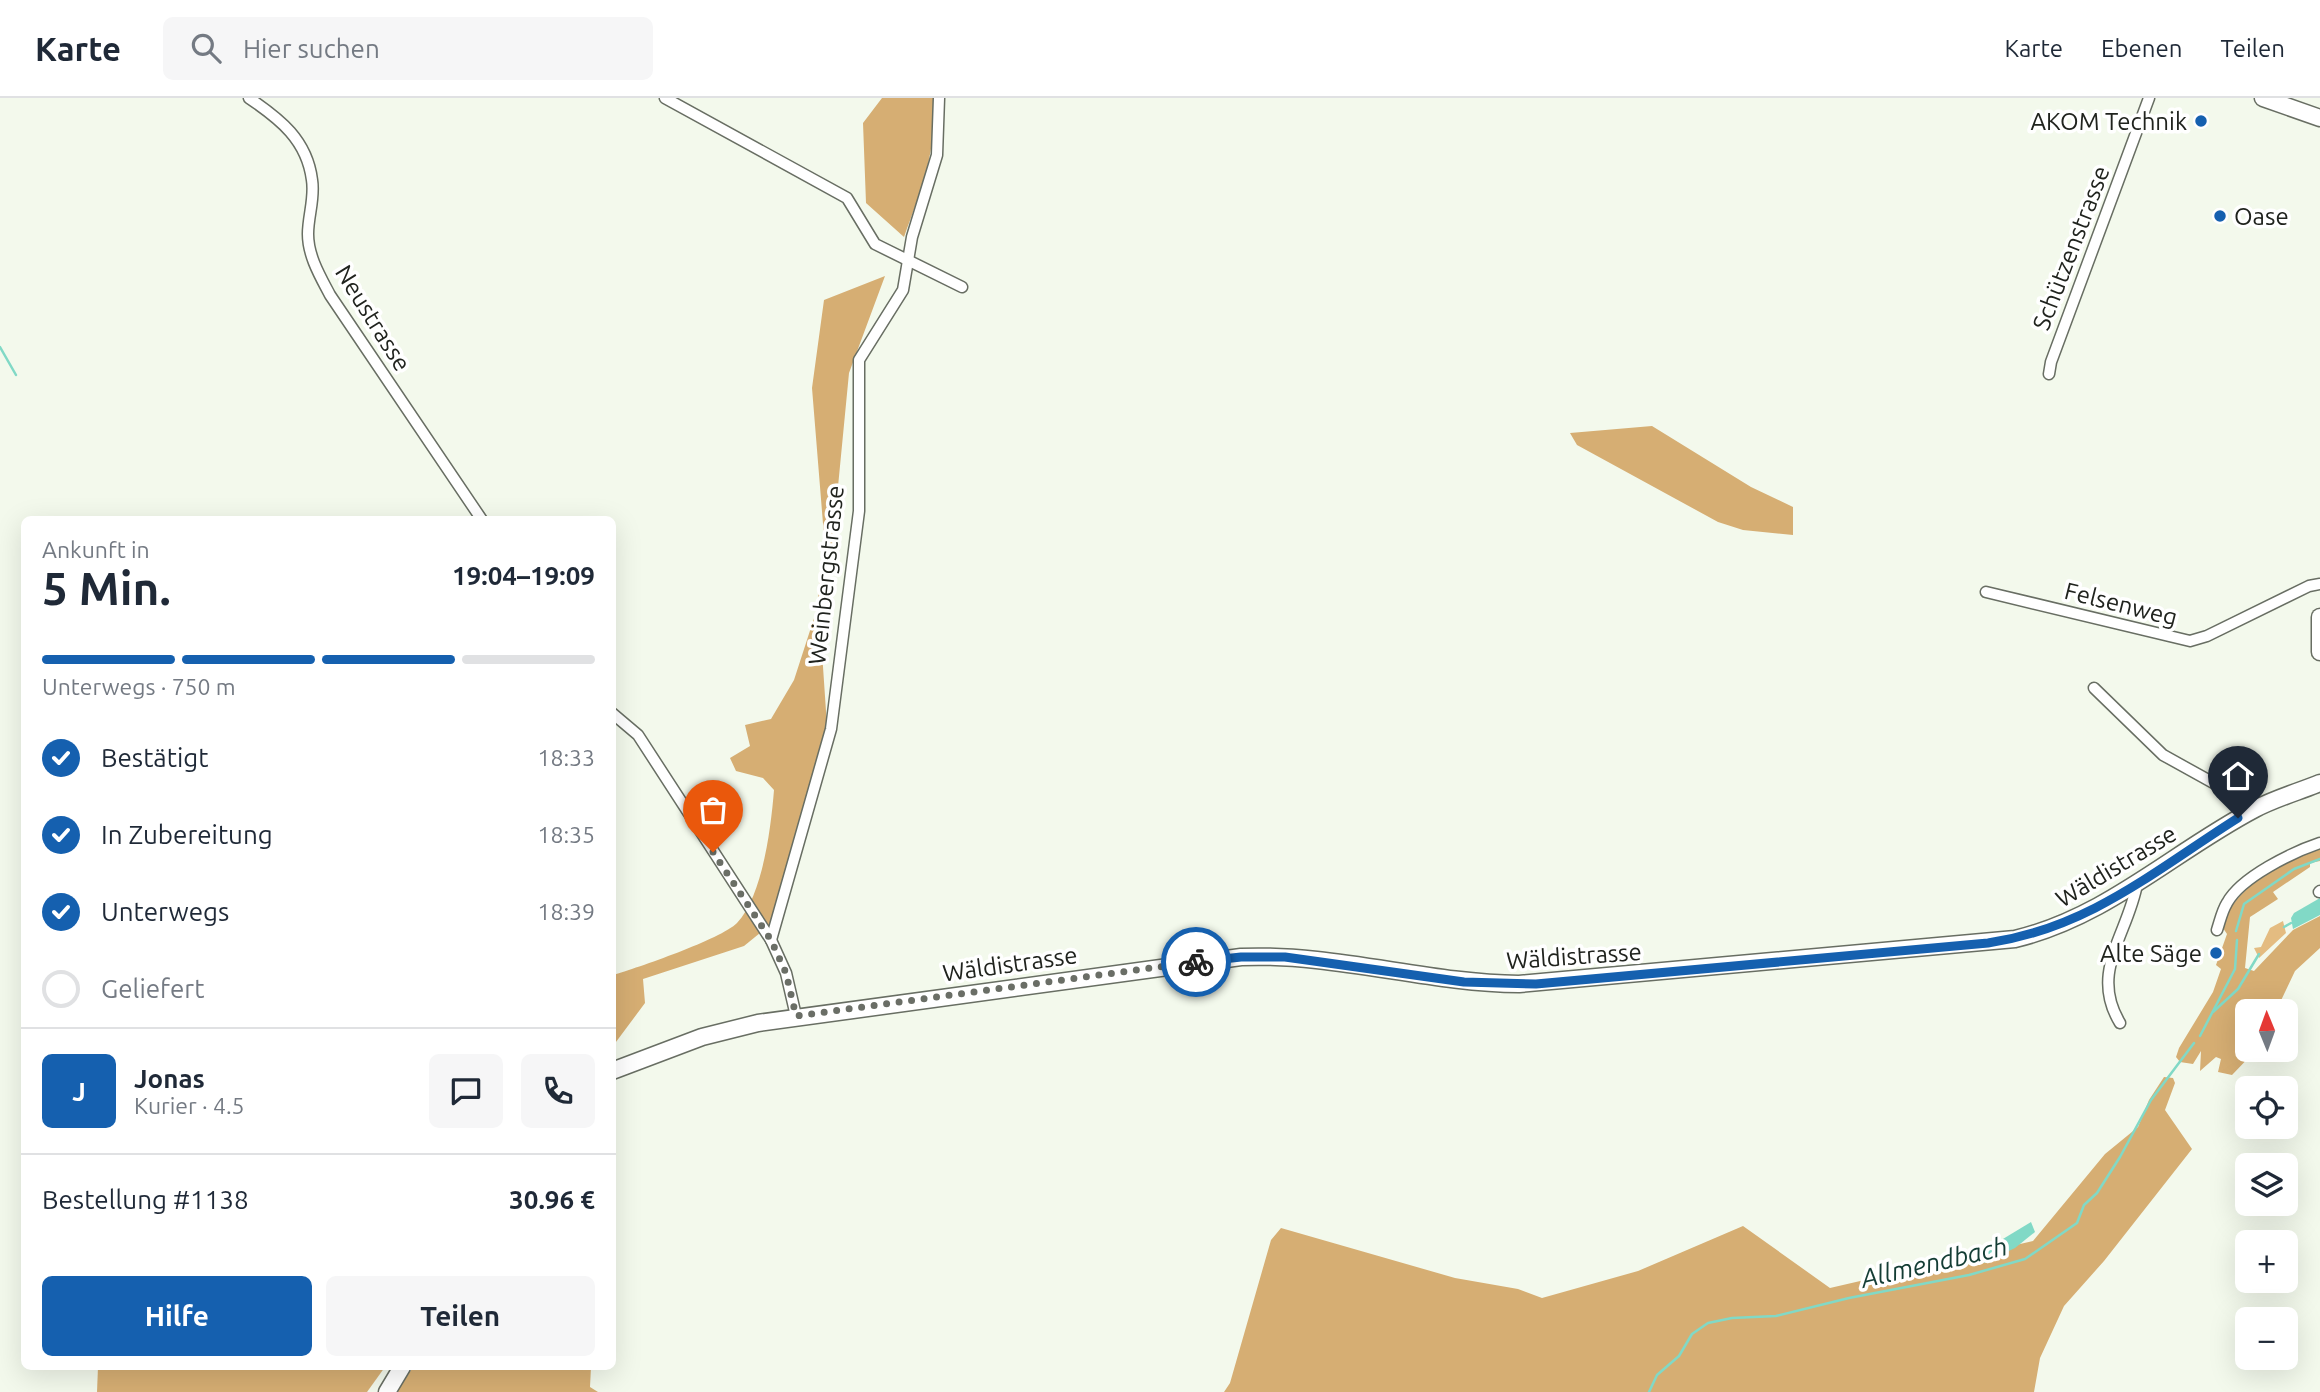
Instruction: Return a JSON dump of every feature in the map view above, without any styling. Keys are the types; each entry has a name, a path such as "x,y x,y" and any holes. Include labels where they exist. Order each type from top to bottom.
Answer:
{"main road":[{"path":"2263,98 2320,118"},
{"path":"2320,617 2320,652"},
{"name":"Wäldistrasse","path":"616,1070 726,1030 796,1016 1241,957 1311,959 1464,982 1530,984 1988,943 2039,933 2090,913 2257,807 2320,783"},
{"path":"387,1392 400,1370"}],"street":[{"name":"Neustrasse","path":"248,98 287,125 305,153 312,181 308,235 315,266 330,295 479,516"},
{"path":"665,98 847,198 875,244 962,287"},
{"name":"Weinbergstrasse","path":"768,936 831,729 859,511 859,360 901,296 912,237 937,155 939,98"},
{"name":"Schützenstrasse","path":"2049,374 2051,362 2149,98"},
{"name":"Felsenweg","path":"1986,592 2190,641 2207,636 2309,586 2320,584"},
{"path":"2094,688 2163,755 2257,807"},
{"path":"616,716 638,735 768,936 786,973 796,1016"},
{"path":"2217,930 2227,901 2247,883 2300,850 2320,843"},
{"path":"2120,1023 2112,1007 2107,971 2129,915 2137,884"}],"shaded area":[{"path":"882,98 933,98 931,152 904,237 866,203 863,123"},
{"path":"885,276 849,373 822,652 827,726 771,924 744,946 643,979 645,1003 616,1042 616,974 678,952 728,930 746,911 759,878 768,841 774,790 763,778 736,771 730,758 750,746 745,725 771,719 794,680 817,609 824,536 812,388 824,300"},
{"path":"1652,426 1751,487 1793,507 1793,535 1743,530 1718,522 1577,445 1570,433"},
{"path":"2320,846 2320,861 2310,863 2310,867 2273,892 2278,899 2250,917 2245,968 2254,971 2293,930 2320,916 2320,948 2295,971 2282,999 2235,999 2235,1062 2244,1062 2232,1075 2218,1072 2221,1059 2216,1057 2200,1071 2201,1051 2193,1064 2180,1062 2176,1057 2179,1048 2213,992 2221,969 2216,965 2227,934 2221,925 2229,910 2250,886 2290,860"},
{"path":"2283,921 2286,933 2259,958 2254,948 2261,947 2270,928"},
{"path":"2164,1077 2173,1078 2175,1083 2165,1110 2192,1149 2104,1261 2064,1306 2040,1358 2034,1392 1224,1392 1230,1383 1271,1240 1281,1228 1455,1278 1518,1289 1542,1298 1638,1271 1743,1226 1830,1288 2033,1241 2105,1154 2138,1127 2149,1100"},
{"path":"98,1370 383,1370 367,1392 97,1392"},
{"path":"411,1370 591,1370 590,1387 598,1392 397,1392"}],"water":[{"path":"2320,898 2320,915 2293,929 2291,918 2294,913"},
{"path":"2031,1222 2035,1232 2015,1248 1984,1263 1982,1257 1988,1248"}],"waterway":[{"path":"0,347 16,375"},
{"name":"Allmendbach","path":"2236,931 2244,904 2294,869 2320,859"},
{"path":"2284,927 2291,923"},
{"name":"Allmendbach","path":"2200,1036 2235,969 2237,940"},
{"path":"2213,1012 2238,989 2259,954"},
{"name":"Allmendbach","path":"1649,1392 1657,1375 1679,1356 1692,1334 1708,1323 1732,1318 1776,1316 1849,1298 1969,1275 2025,1259 2077,1223 2084,1205 2097,1193 2120,1157 2151,1100 2194,1043"}],"way so far":[{"path":"713,852 771,940 786,973 796,1016 1196,962"}],"place":[{"name":"AKOM Technik","path":"2201,121"},
{"name":"Oase","path":"2220,216"},
{"name":"Alte Säge","path":"2216,953"}],"route":[{"path":"1196,962 1241,957 1285,957 1464,982 1536,984 1988,943 2039,933 2090,913 2238,818"}]}
